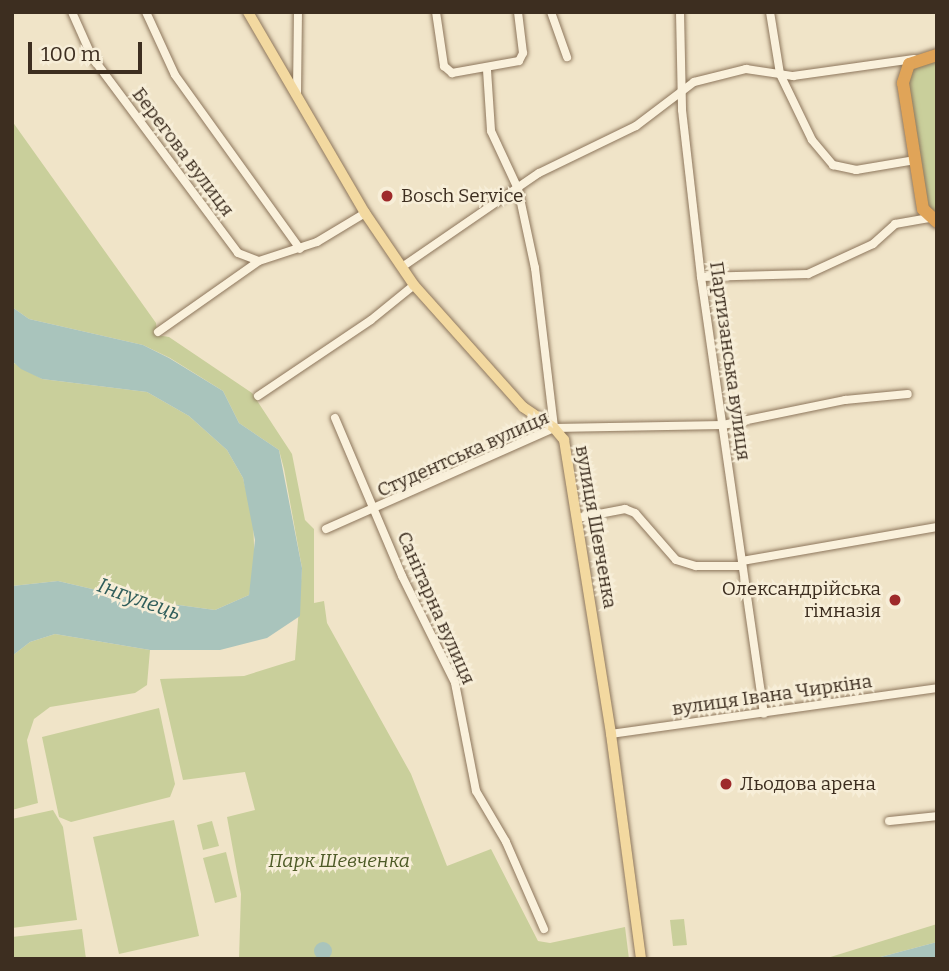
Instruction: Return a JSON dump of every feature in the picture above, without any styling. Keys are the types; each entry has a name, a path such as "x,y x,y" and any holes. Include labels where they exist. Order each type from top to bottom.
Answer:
{"highway":[{"path":"933,220 923,209 903,83 909,64 916,58 937,55"}],"main road":[{"path":"248,12 298,93 365,213 414,285 523,407 554,428"},
{"name":"вулиця Шевченка","path":"554,428 564,440 578,518 611,734 641,959"}],"street":[{"name":"Берегова вулиця","path":"72,12 92,57 238,253 259,261"},
{"path":"146,12 175,75 300,249"},
{"path":"298,12 298,93"},
{"path":"436,12 446,69 487,70 512,65 522,57 518,12"},
{"path":"551,12 567,57"},
{"name":"Партизанська вулиця","path":"680,12 684,68 681,92 701,277 744,551 741,563 764,713"},
{"path":"770,12 780,74 812,140 834,165 856,170 915,160"},
{"path":"402,267 539,173 636,126 681,92 723,73 755,70 780,74 916,58"},
{"name":"вулиця Шевченка","path":"487,70 491,131 519,189 548,347 554,428"},
{"path":"158,332 259,261 300,249 365,213"},
{"path":"701,277 808,274 873,244 895,224 933,220"},
{"path":"258,396 371,320 414,285"},
{"name":"Студентська вулиця","path":"326,529 375,510 554,428 723,425 845,400 908,394"},
{"name":"Санітарна вулиця","path":"335,418 455,683 476,791 506,842 544,929"},
{"path":"578,518 625,509 635,513 676,560 696,566 741,563 937,527"},
{"name":"вулиця Івана Чиркіна","path":"611,734 937,688"},
{"path":"889,821 937,816"}],"green space":[{"path":"937,58 937,218 925,205 907,83 911,70"},
{"name":"Парк Шевченка","path":"12,121 156,323 157,335 169,337 252,393 292,454 305,520 314,529 314,603 324,601 327,623 411,774 447,866 491,849 538,941 550,943 625,927 629,959 239,959 241,894 227,817 255,810 245,772 183,780 160,679 244,676 295,660 302,568 279,450 239,423 223,391 170,358 143,345 29,319 12,307"},
{"path":"12,362 42,379 147,392 189,416 227,450 243,478 253,519 255,570 249,595 215,610 135,599 58,581 12,586"},
{"path":"55,634 150,650 147,685 135,693 50,707 34,719 27,740 38,803 12,810 12,656 30,642"},
{"path":"159,708 175,784 170,797 71,822 59,817 42,737"},
{"path":"53,810 63,827 77,920 12,928 12,819"},
{"path":"174,820 199,936 119,954 93,837"},
{"path":"212,821 219,846 203,850 197,825"},
{"path":"226,852 237,897 215,903 203,858"},
{"path":"684,919 687,945 673,946 670,920"},
{"path":"937,924 937,942 873,959 824,959"},
{"path":"82,929 86,959 12,959 12,937"}],"water":[{"path":"12,307 29,319 143,345 169,358 223,391 239,423 279,450 302,568 300,616 267,638 220,650 150,650 55,634 30,642 12,656 12,586 58,581 135,599 215,610 249,595 255,540 243,478 227,450 189,416 147,392 42,379 21,369 12,361"},
{"path":"323,942 329,945 332,951 329,957 323,960 317,957 314,951 317,945"},
{"path":"937,942 937,958 873,959"}],"place":[{"name":"Bosch Service","path":"387,196"},
{"name":"Олександрійська гімназія","path":"895,600"},
{"name":"Льодова арена","path":"726,784"}],"water label":[{"name":"Інгулець","path":"139,599"}]}
